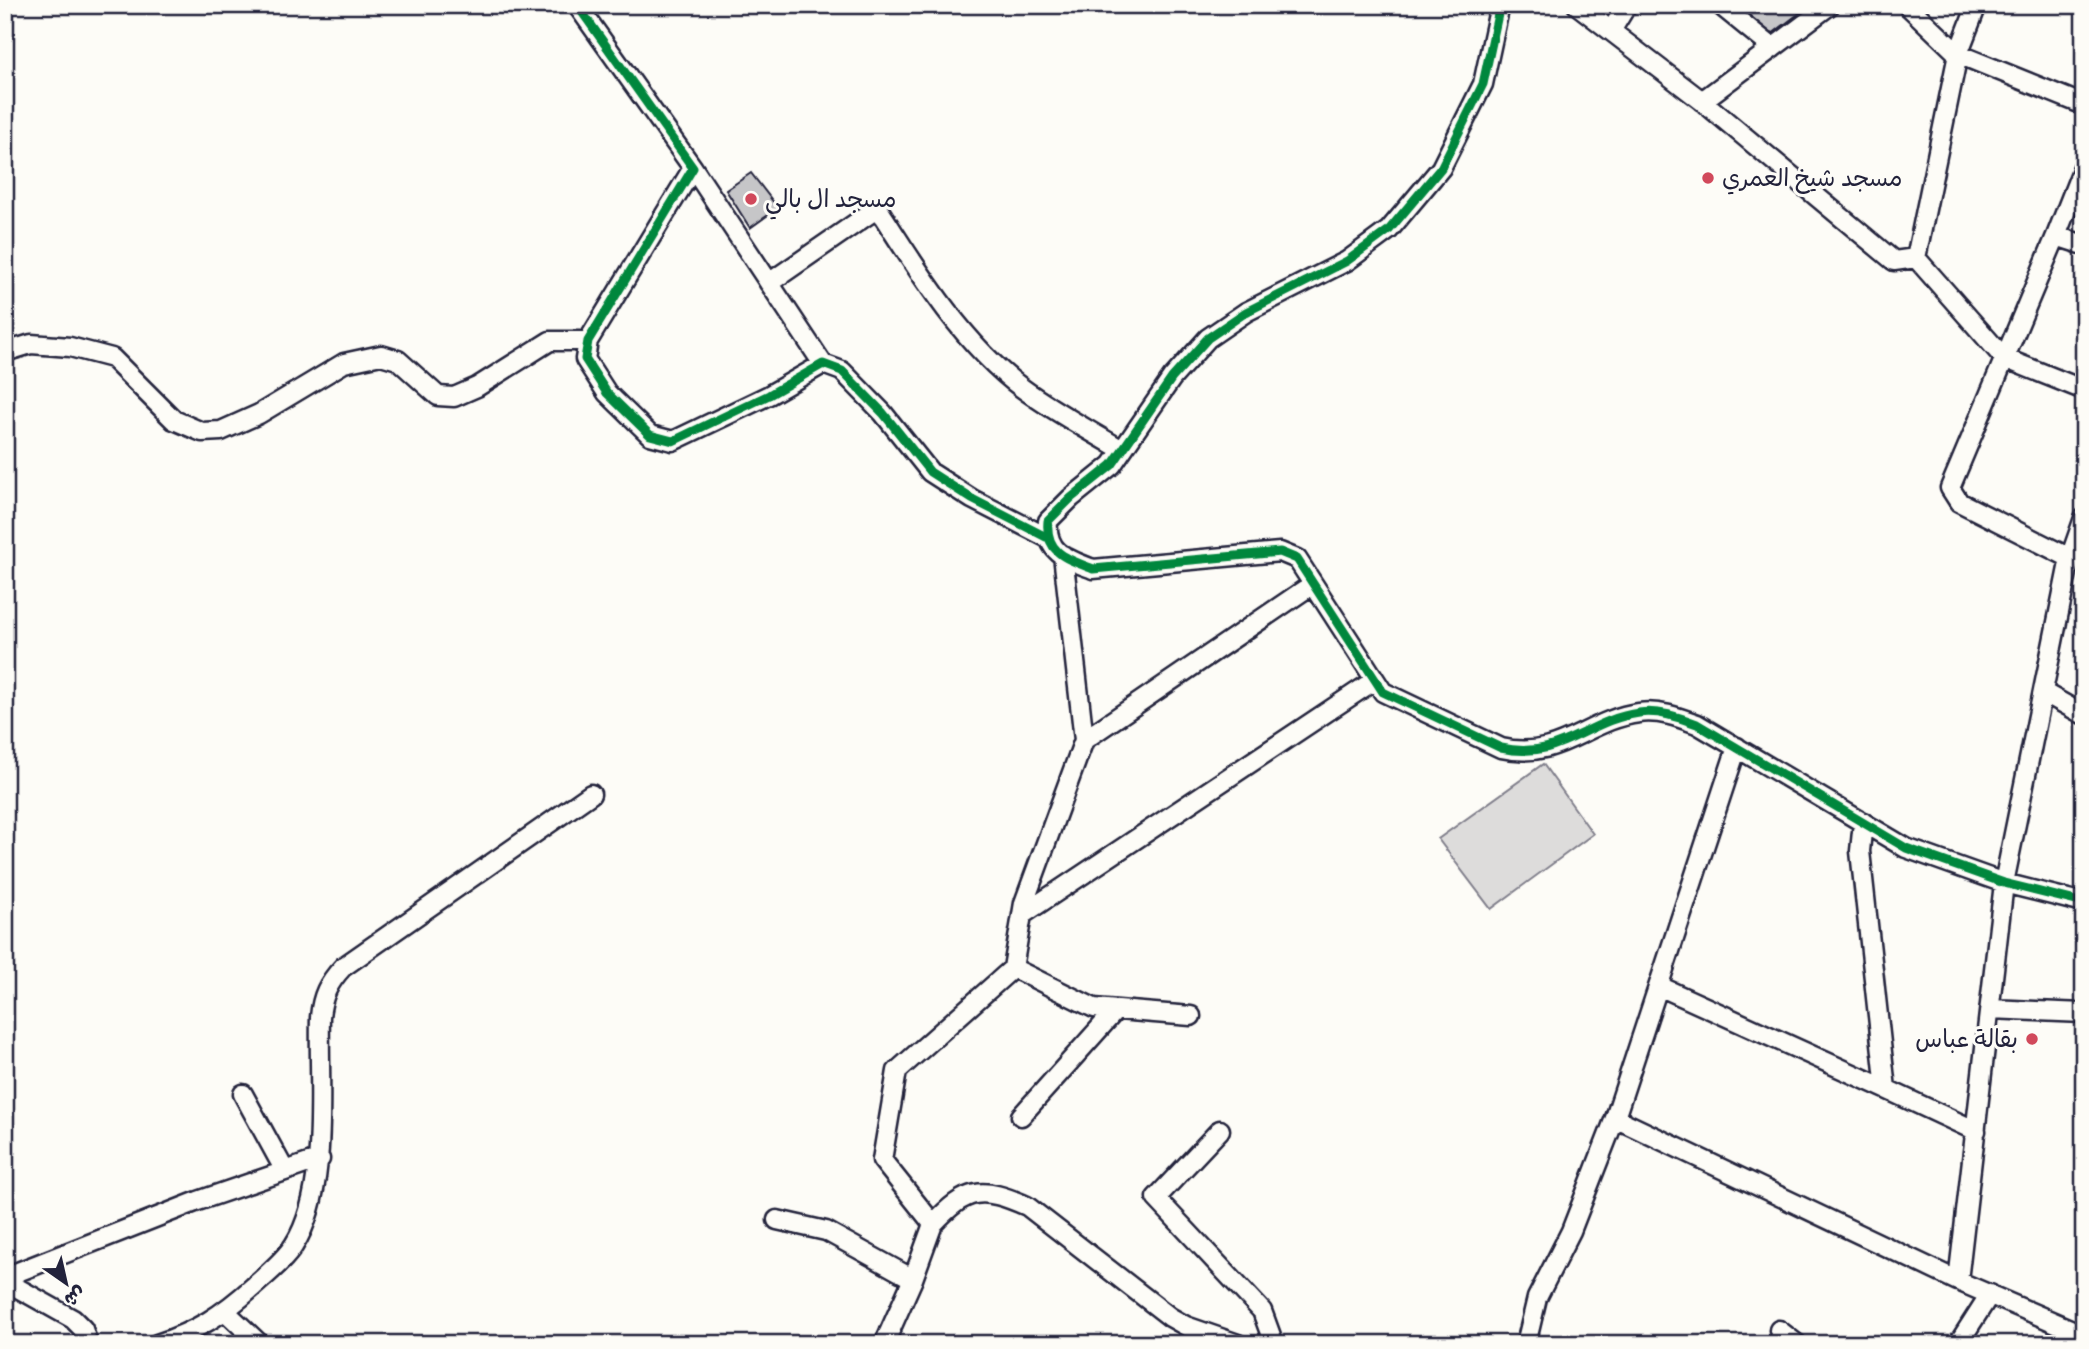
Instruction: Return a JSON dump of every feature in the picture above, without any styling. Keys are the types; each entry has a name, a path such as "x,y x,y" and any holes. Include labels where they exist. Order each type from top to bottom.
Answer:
{"street":[{"path":"577,5 693,168 823,364 842,371 883,413 930,472 972,499 1046,537 1055,549 1071,561 1093,569 1280,552 1297,559 1383,692 1501,748 1517,752 1537,751 1561,744 1612,719 1640,712 1670,714 1697,723 1906,848 2004,883 2084,903"},
{"path":"1046,537 1048,521 1112,465 1172,377 1208,338 1246,312 1348,261 1389,230 1441,168 1483,84 1500,5"},
{"path":"1577,5 1702,101 1894,261 1916,258"},
{"path":"1611,31 1627,5"},
{"path":"1720,5 1773,48"},
{"path":"1702,101 1830,5"},
{"path":"1907,5 1958,54 2084,105"},
{"path":"1916,258 1958,54 1977,5"},
{"path":"2070,558 1959,502 1950,488 2084,164"},
{"path":"693,168 588,341 585,359 607,393 650,435 673,441 769,395 823,364"},
{"path":"769,283 869,214 879,210 920,274 977,346 1021,388 1122,450"},
{"path":"2056,236 2084,245"},
{"path":"1916,258 2004,358 2084,390"},
{"path":"5,352 31,344 70,347 112,358 174,420 202,432 220,430 259,414 344,363 359,358 381,355 398,360 438,396 454,397 477,387 550,341 588,341"},
{"path":"1958,1281 2004,883 2070,558 2084,518"},
{"path":"933,1224 882,1160 897,1070 1013,968 1024,903 1084,740 1063,555"},
{"path":"1084,740 1313,584"},
{"path":"1022,915 1375,680"},
{"path":"2043,692 2084,715"},
{"path":"1526,1344 1537,1298 1571,1231 1615,1118 1737,747"},
{"path":"157,1344 203,1326 226,1312 294,1246 305,1222 320,1159 320,1017 322,997 334,976 343,967 591,794"},
{"path":"1863,822 1860,851 1886,1089"},
{"path":"1013,968 1094,1008 1191,1016"},
{"path":"1659,986 1976,1131"},
{"path":"1990,1009 2084,1013"},
{"path":"1021,1116 1116,1010"},
{"path":"243,1094 285,1171"},
{"path":"1615,1118 1958,1281 2084,1335"},
{"path":"1220,1130 1156,1198 1262,1311 1274,1344"},
{"path":"5,1279 198,1201 320,1159"},
{"path":"884,1344 913,1279 933,1224 954,1202 986,1193 1003,1195 1027,1206 1170,1317 1186,1326 1238,1344"},
{"path":"777,1220 825,1231 913,1279"},
{"path":"5,1279 73,1319 83,1329 88,1343"},
{"path":"1958,1344 1990,1294"},
{"path":"226,1312 260,1344"},
{"path":"1779,1330 1797,1344"}],"shaded area":[{"path":"1543,764 1593,834 1491,909 1438,839"}],"building":[{"path":"1751,5 1810,5 1772,34 1742,11"},
{"name":"مسجد ال بالي","path":"751,173 778,208 750,228 726,190"}],"cycle path":[{"path":"577,5 693,168 588,341 585,359 607,393 650,435 673,441 769,395 823,364 842,371 883,413 930,472 972,499 1046,537"},
{"path":"1500,5 1483,84 1441,168 1389,230 1347,261 1246,312 1208,338 1172,378 1112,465 1071,498 1048,521 1048,532 1054,548 1067,558 1093,569 1280,552 1297,559 1383,692 1501,748 1522,751 1540,749 1620,717 1639,713 1661,713 1697,724 1906,848 2004,883 2084,903"}],"place":[{"name":"مسجد شيخ العمري","path":"1708,178"},
{"name":"مسجد ال بالي","path":"751,199"},
{"name":"بقالة عباس","path":"2032,1039"}]}
